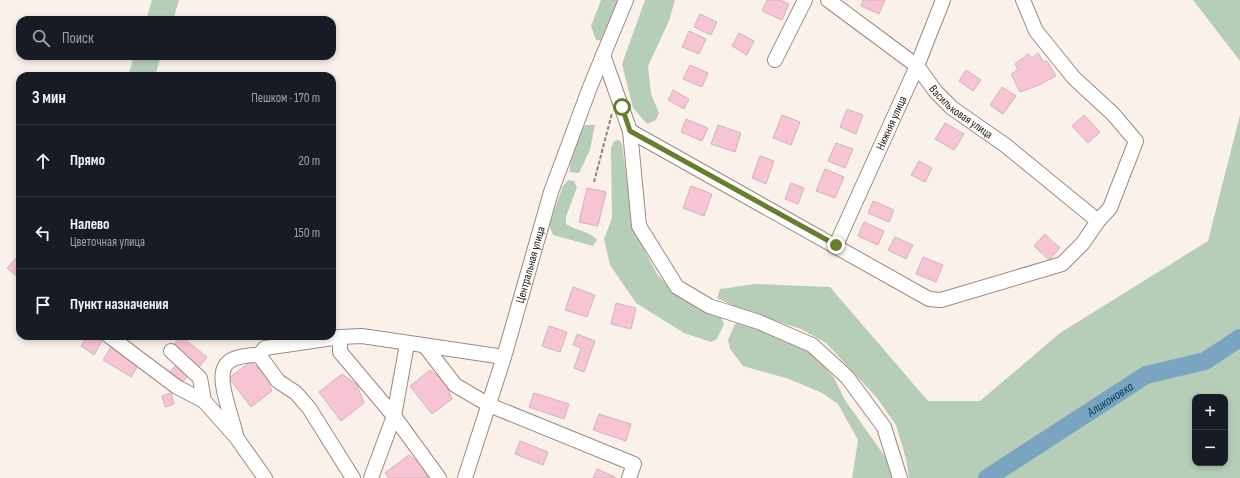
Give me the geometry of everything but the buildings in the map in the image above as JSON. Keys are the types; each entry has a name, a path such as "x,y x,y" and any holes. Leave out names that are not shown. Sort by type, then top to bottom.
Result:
{"street":[{"name":"Центральная улица","path":"465,478 504,357 551,192 603,55 626,0"},
{"path":"776,60 805,0"},
{"name":"Васильковая улица","path":"828,0 917,66 936,92 952,108 1005,145 1098,221"},
{"name":"Нижняя улица","path":"836,245 917,66 943,0"},
{"path":"630,131 836,245 929,299 941,300 1062,264 1083,243 1098,221 1110,208 1136,141 1113,114 1074,78 1036,31 1023,0"},
{"path":"603,55 630,131 640,226 677,287 709,306 759,322 812,345 847,377 884,427 900,478"},
{"path":"336,338 362,336 407,344 504,357"},
{"path":"340,337 340,352 394,416 439,478"},
{"path":"114,340 177,387 204,401 236,437 265,478"},
{"path":"236,437 222,382 222,370 230,361 243,356 259,355 265,348 320,340"},
{"path":"371,478 394,416 407,344"},
{"path":"425,346 455,385 489,405 634,464 629,478"},
{"path":"171,351 200,378 204,401"},
{"path":"259,355 278,381 296,393 309,408 354,478"}],"path":[{"path":"594,182 610,117 614,109 622,107"}],"green space":[{"path":"152,0 179,0 174,16 147,16"},
{"path":"601,0 622,0 606,41 596,40 591,26"},
{"path":"645,0 675,0 669,21 648,66 651,94 659,113 656,120 647,124 633,108 622,64"},
{"path":"1193,0 1240,0 1240,61"},
{"path":"133,60 160,60 156,72 129,72"},
{"path":"1240,115 1240,478 909,478 906,459 896,425 877,398 826,343 801,329 740,309 717,298 720,289 755,284 830,287 928,401 980,401 1060,333 1208,241"},
{"path":"585,125 595,125 590,150 579,173 570,172 574,147"},
{"path":"619,140 622,144 634,230 657,274 676,295 721,317 724,324 717,339 711,342 684,333 636,303 610,265 604,239 612,218 611,148 614,141"},
{"path":"568,180 574,181 577,187 566,217 566,224 594,237 597,240 593,246 553,235 549,225 563,186"},
{"path":"739,322 798,345 813,353 834,378 845,400 886,458 893,478 852,478 858,440 838,404 822,393 789,379 743,366 730,349 728,340 735,324"}],"waterway":[{"name":"Аликоновка","path":"987,478 1146,375 1205,361 1240,338"}],"route":[{"path":"622,107 630,131 836,245"}]}
